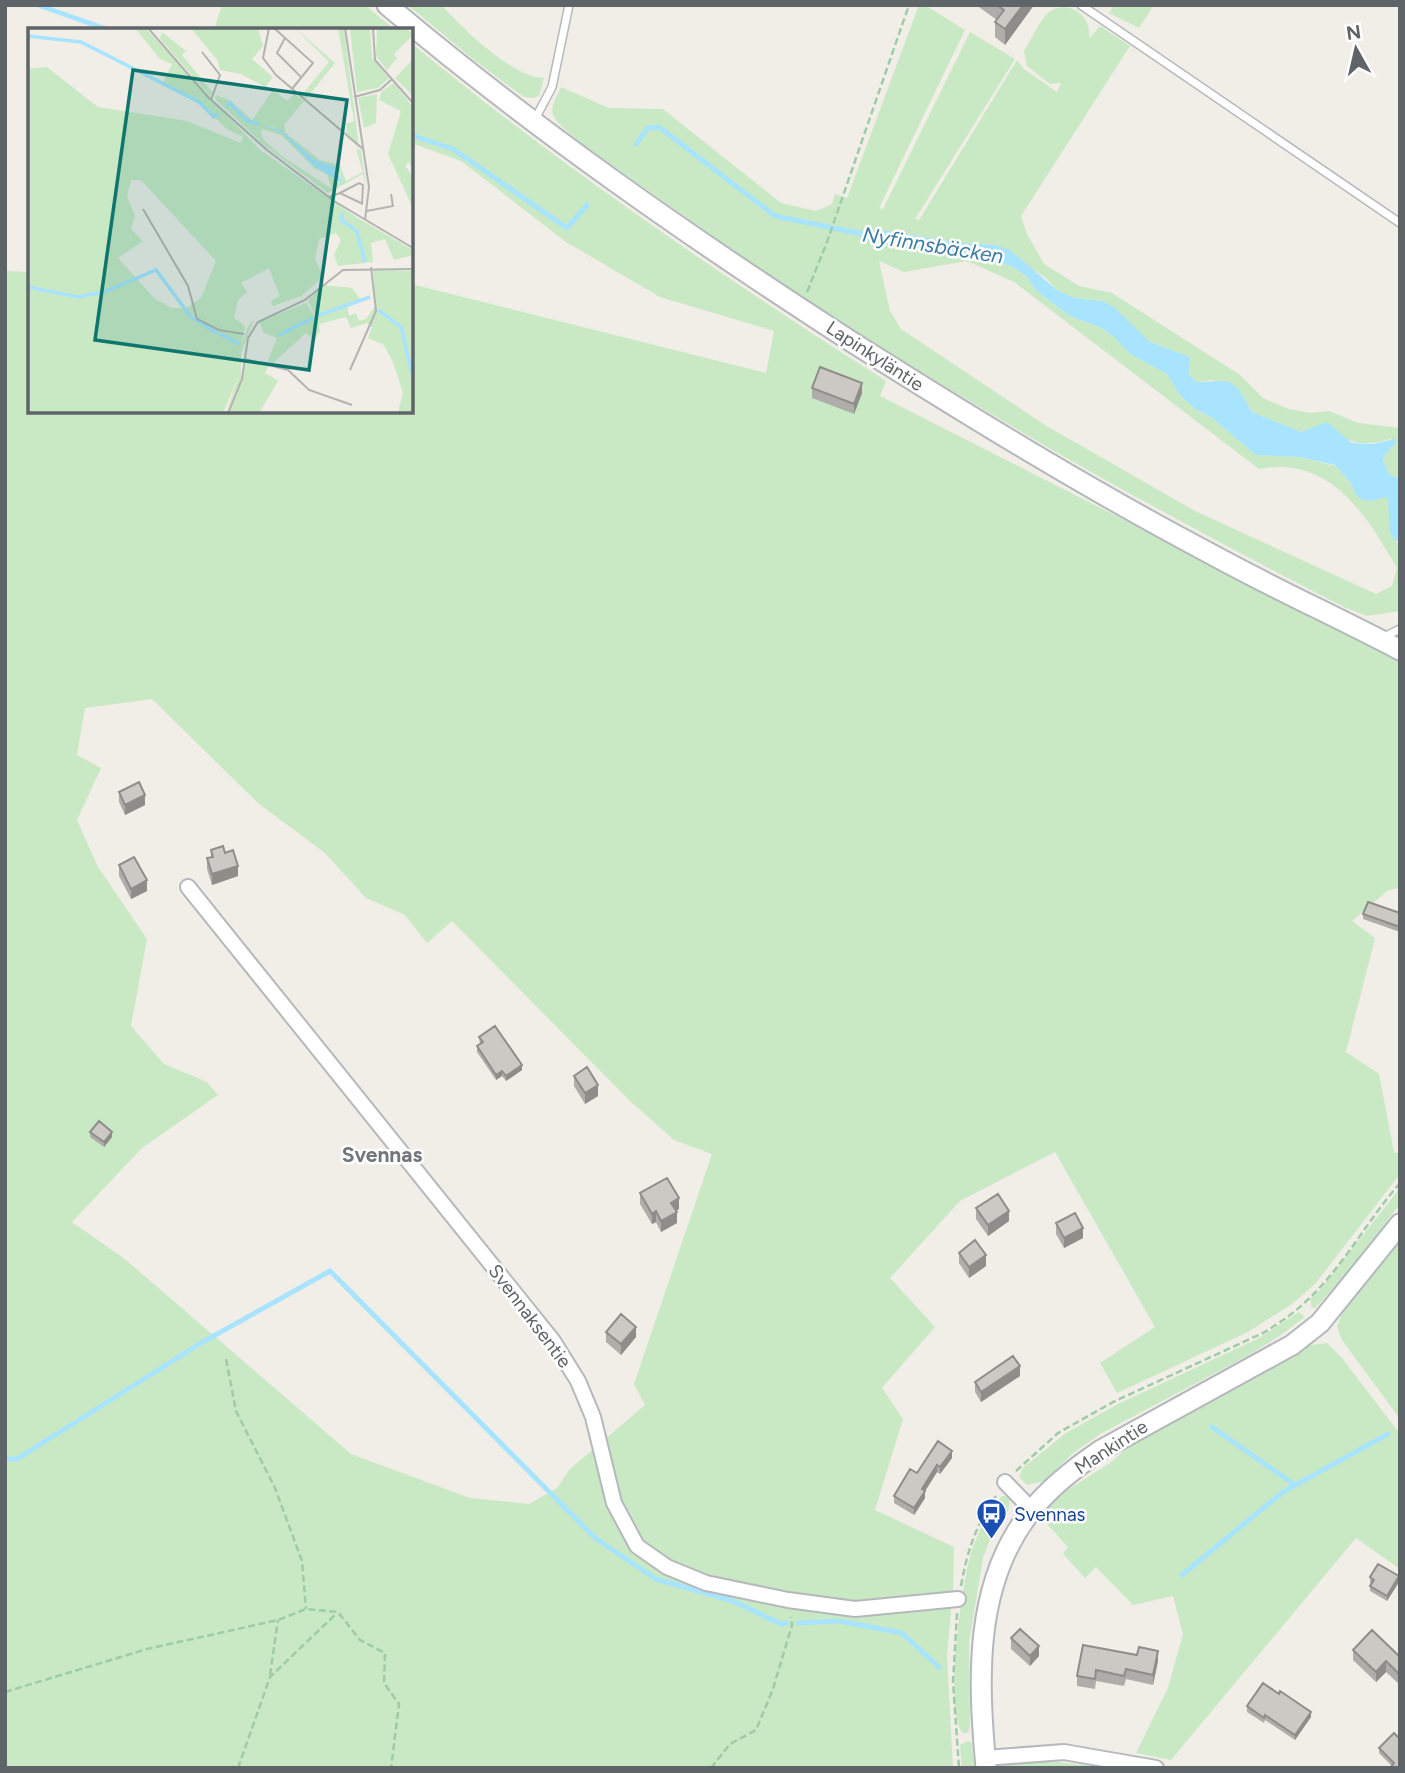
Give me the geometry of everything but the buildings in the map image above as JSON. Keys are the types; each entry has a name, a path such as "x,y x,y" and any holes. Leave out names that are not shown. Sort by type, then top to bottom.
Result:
{"main road":[{"name":"Lapinkyläntie","path":"387,5 454,61 634,197 798,307 948,402 1172,533 1290,596 1400,650"},
{"name":"Mankintie","path":"985,1763 980,1658 984,1626 1002,1560 1032,1510 1072,1470 1101,1450 1292,1345 1320,1324 1400,1224"}],"street":[{"name":"Svennaksentie","path":"188,887 552,1341 578,1381 588,1405 614,1503 637,1546 667,1567 706,1583 789,1600 855,1609 958,1599"},
{"path":"1005,1482 1032,1510"},
{"path":"985,1763 1064,1752 1156,1768"}],"lane":[{"path":"533,122 552,87 569,5"},
{"path":"1081,5 1400,223"},
{"path":"1379,639 1400,629"}],"path":[{"path":"798,307 808,290 827,242 909,5"},
{"path":"1113,1402 1263,1333 1284,1320 1329,1277 1400,1183"},
{"path":"226,1359 236,1412 275,1488 302,1562 306,1609"},
{"path":"958,1599 953,1682 959,1768"},
{"path":"711,1767 730,1744 755,1730 773,1689 792,1625 789,1600"},
{"path":"5,1692 147,1649 278,1620 306,1609 338,1612 360,1640 385,1653 384,1683 398,1704 391,1768"},
{"path":"270,1677 338,1612"},
{"path":"238,1768 270,1677 278,1620"}],"green space":[{"path":"222,5 365,5 393,28 215,28"},
{"path":"408,5 441,5 488,50 517,69 544,78 539,96 524,97"},
{"path":"919,5 925,5 965,30 879,208 883,209 970,32 1015,59 915,219 919,220 1017,60 1024,69 1057,92 1061,83 1050,84 1027,66 1024,51 1040,23 1052,10 1067,8 1080,13 1088,25 1089,39 1100,26 1130,46 1021,216 1027,234 1044,264 1079,286 1112,293 1240,375 1263,398 1288,409 1311,413 1329,411 1358,423 1400,428 1400,479 1389,474 1383,459 1396,444 1390,439 1371,443 1356,442 1342,436 1327,423 1301,432 1252,412 1238,389 1212,380 1196,382 1189,374 1190,357 1150,342 1104,301 1073,298 1057,290 1046,278 995,245 954,242 881,230 866,241 975,254 1013,267 1026,276 1037,291 1072,317 1102,328 1130,354 1167,374 1180,395 1195,409 1211,417 1256,455 1299,457 1336,466 1350,482 1356,495 1374,501 1385,496 1388,499 1396,542 1400,544 1400,611 1367,616 1346,608 1165,513 988,412 814,304 596,154 554,117 554,102 561,87 609,108 663,109 781,203 816,211 832,204 835,194 847,198","holes":["879,261 904,272 967,261 1014,282 1259,469 1286,467 1306,471 1324,479 1353,503 1377,534 1397,568 1392,586 1376,594 1195,511 1045,425 901,329 890,311"]},
{"path":"1114,5 1154,5 1139,28 1109,13"},
{"path":"413,45 525,133 643,219 886,381 880,396 1400,660 1400,887 1387,891 1352,921 1375,938 1346,1052 1379,1074 1394,1152 1400,1154 1400,1174 1315,1284 1292,1304 1248,1332 1117,1393 1100,1363 1155,1327 1055,1152 960,1201 890,1278 935,1327 882,1388 903,1419 875,1510 954,1547 947,1656 953,1768 5,1768 5,271 28,272 28,413 413,413 413,285 766,373 774,331 660,297 566,242 461,161 413,144","holes":["152,699 259,804 325,853 366,898 405,915 427,943 452,921 628,1099 674,1140 712,1154 634,1384 645,1405 570,1469 557,1488 529,1504 470,1498 351,1454 126,1260 72,1222 142,1148 218,1095 207,1082 164,1064 131,1026 147,939 98,867 77,820 101,768 77,755 85,708"]},
{"path":"1400,1188 1400,1204 1347,1274 1315,1308 1312,1307 1310,1299"},
{"path":"1400,1239 1400,1419 1342,1340 1337,1327 1343,1311"},
{"path":"1299,1312 1305,1317 1278,1337 1102,1433 1073,1453 1044,1481 1027,1485 1019,1477 1023,1468 1066,1433 1118,1404 1257,1339"},
{"path":"1327,1343 1342,1358 1400,1434 1400,1569 1356,1538 1171,1760 1136,1753 1168,1688 1183,1634 1173,1596 1133,1605 1096,1567 1085,1578 1063,1554 1068,1547 1047,1524 1045,1512 1055,1498 1110,1463 1149,1429 1291,1354 1311,1345"},
{"path":"1002,1496 1010,1499 1008,1511 989,1542 983,1558 969,1643 970,1725 968,1733 963,1733 957,1720 954,1673 964,1585 978,1534"},
{"path":"968,1741 972,1743 974,1768 962,1768 960,1745"},
{"path":"1030,1759 1112,1768 1001,1768 1012,1762"}],"water":[{"path":"865,229 995,245 1010,250 1057,290 1074,298 1103,301 1115,308 1150,342 1190,357 1189,374 1196,382 1227,381 1238,388 1252,412 1301,432 1327,422 1352,443 1372,444 1395,439 1396,444 1383,459 1389,474 1400,479 1400,544 1390,534 1388,499 1385,497 1374,501 1363,500 1356,495 1350,482 1335,465 1299,457 1256,455 1211,417 1195,409 1180,395 1167,374 1130,354 1102,328 1072,317 1037,291 1026,276 1013,267 975,254 866,241 855,233"}],"waterway":[{"name":"Nyfinnsbäcken","path":"38,5 103,28"},
{"name":"Nyfinnsbäcken","path":"636,144 648,128 659,127 775,216 862,234"},
{"name":"Nyfinnsbäcken","path":"413,136 453,149 567,228 587,205"},
{"path":"5,1459 17,1459 201,1343 330,1271 595,1538 656,1579 733,1601 781,1624 787,1623"},
{"path":"1212,1427 1295,1485"},
{"path":"1182,1575 1283,1492 1388,1434"},
{"path":"798,1623 839,1621 902,1633 939,1667"}],"place":[{"name":"Svennas","path":"991,1541"}],"district":[{"name":"Svennas","path":"382,1154"}]}
